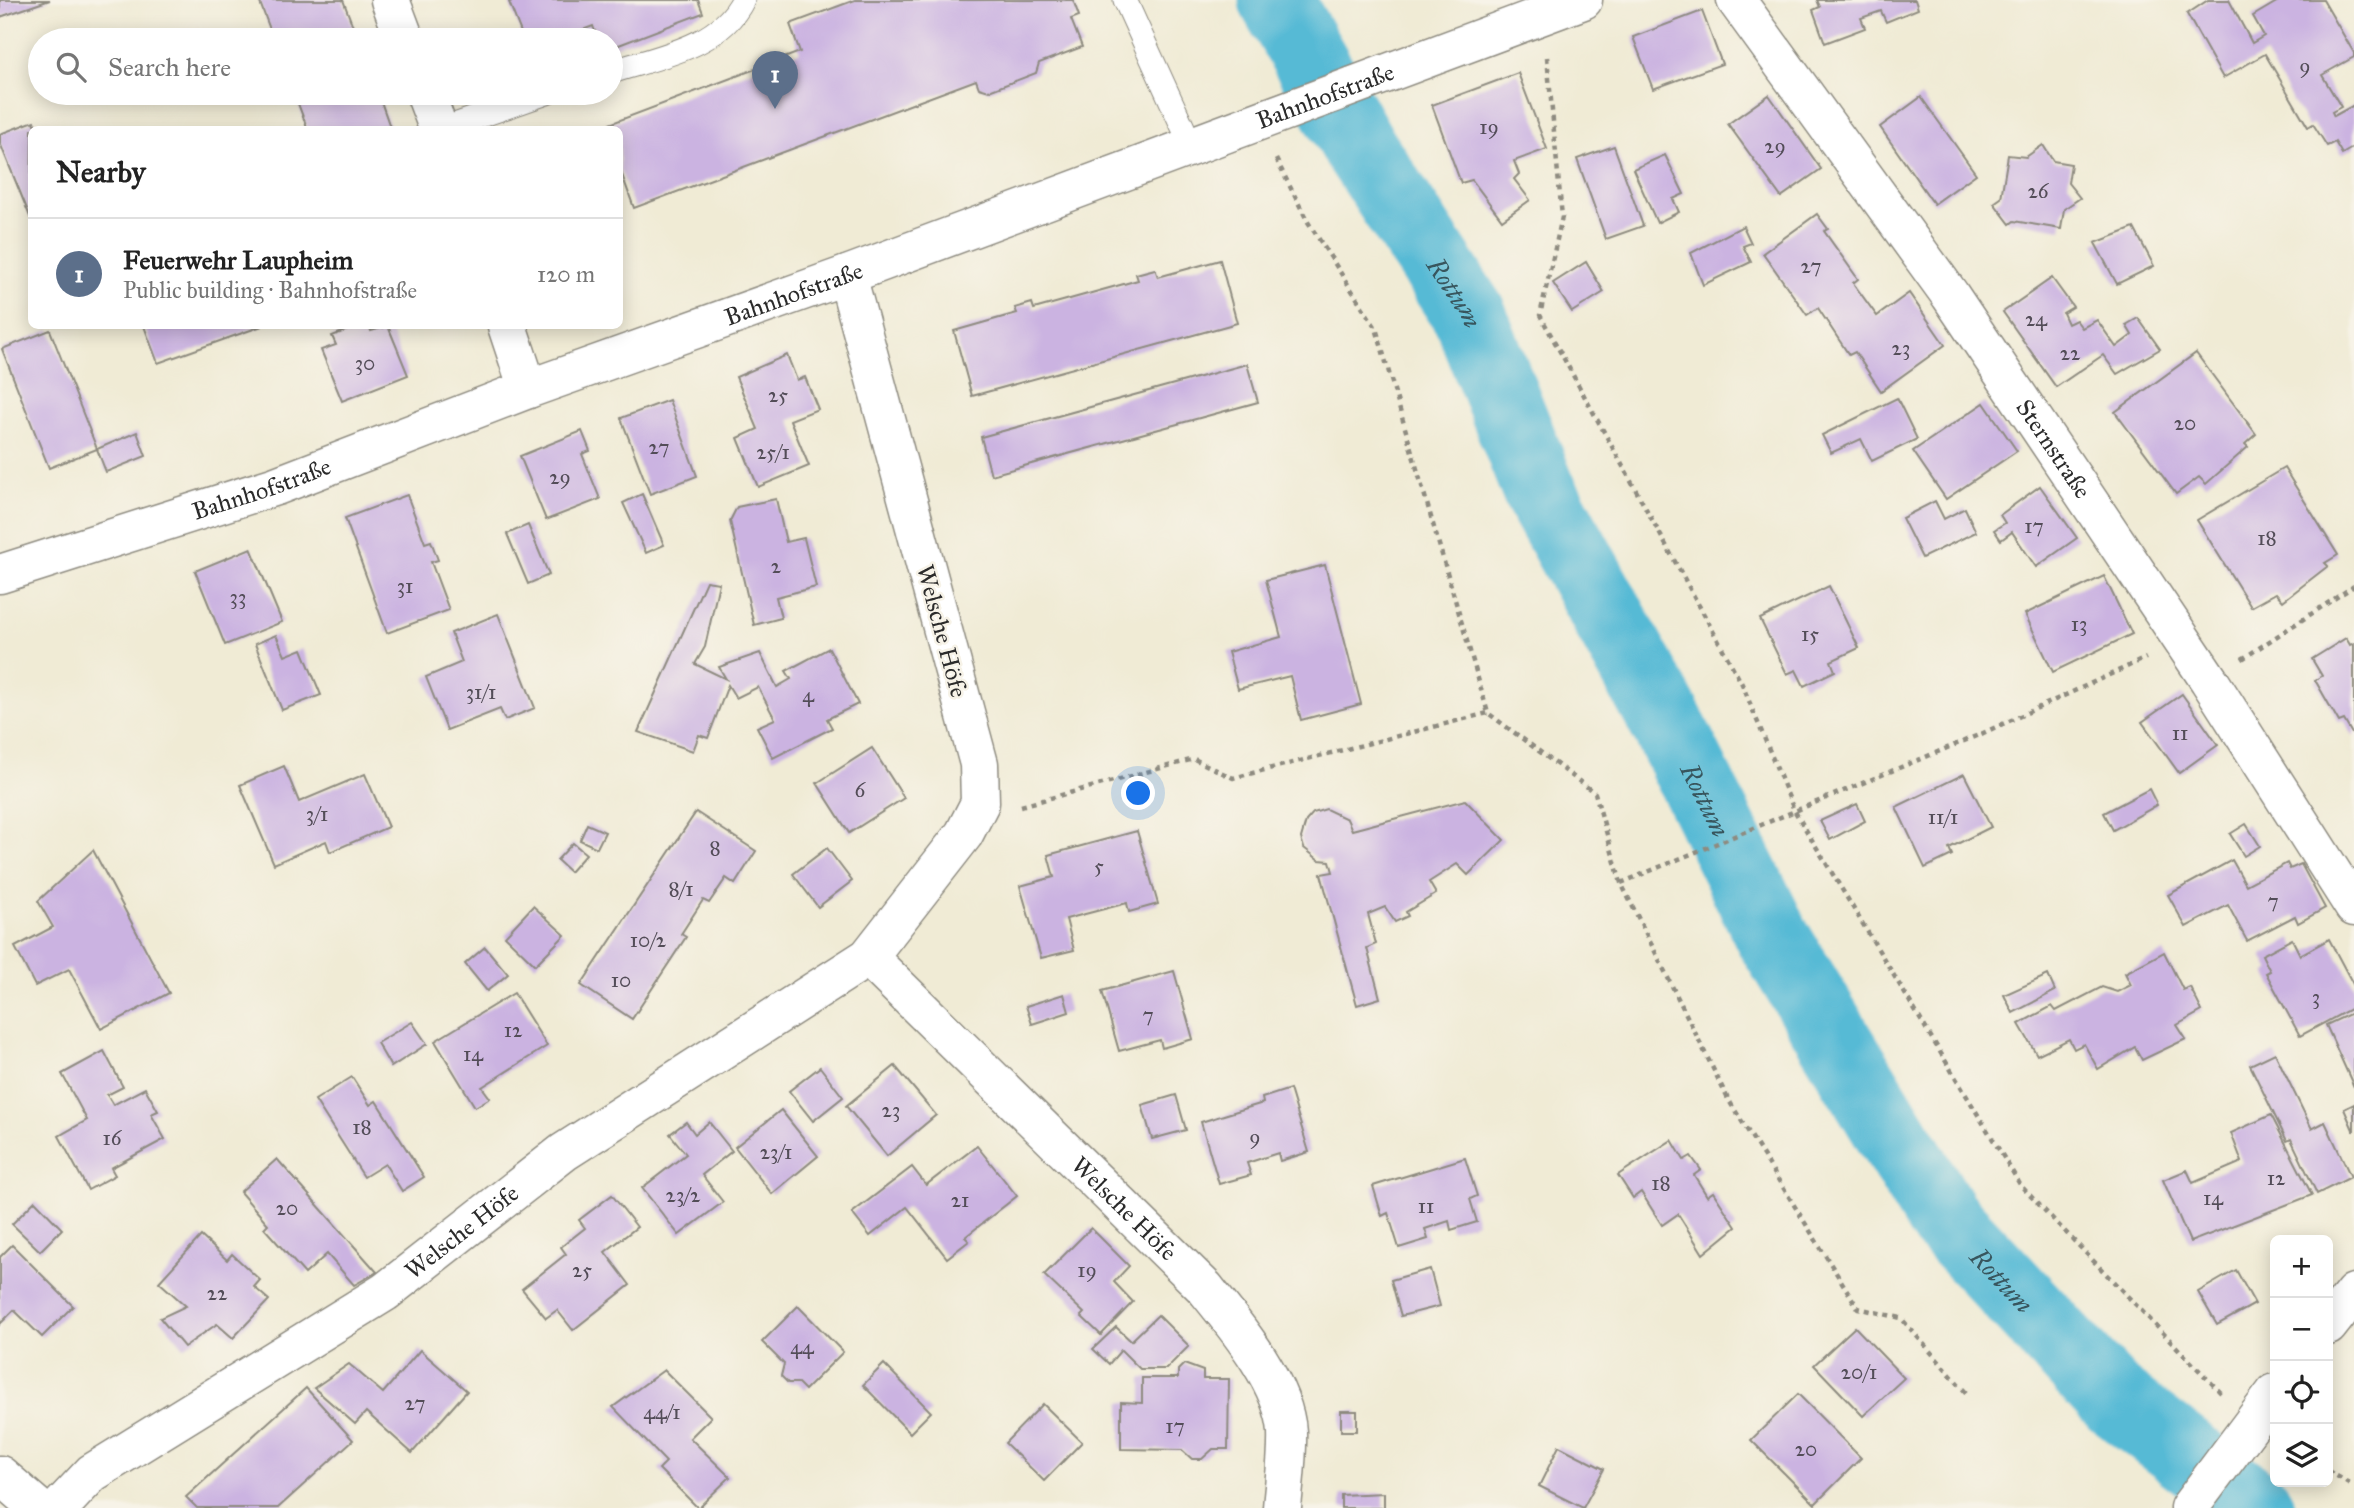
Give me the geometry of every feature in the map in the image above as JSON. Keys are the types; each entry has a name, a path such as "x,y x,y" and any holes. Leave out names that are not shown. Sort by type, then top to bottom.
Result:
{"street":[{"path":"390,0 400,28"},
{"name":"Bahnhofstraße","path":"0,574 276,486 528,389 847,275 1583,0"},
{"name":"Sternstraße","path":"1735,0 1950,295 2209,680 2354,907"},
{"path":"430,105 438,126"},
{"name":"Welsche Höfe","path":"59,1508 92,1473 385,1292 564,1152 689,1069 824,988 868,957 964,834 980,803 979,764 847,275"},
{"path":"508,329 528,389"},
{"name":"Welsche Höfe","path":"868,957 1205,1288 1251,1345 1273,1387 1287,1430 1282,1508"},
{"path":"2333,1320 2354,1293"},
{"path":"2192,1503 2270,1400"},
{"path":"0,1475 38,1508"}],"lane":[{"path":"623,68 700,43 738,9 743,0"},
{"path":"1125,0 1191,145"},
{"path":"452,126 512,105"}],"path":[{"path":"1543,14 1562,217 1540,315 1742,684 1794,810 2021,1186 2247,1430"},
{"path":"1266,119 1308,222 1376,328 1488,713 1595,793 1620,883 1728,1099 1858,1308 1901,1318 1969,1396"},
{"path":"2209,680 2354,586"},
{"path":"1620,883 1981,734 2182,641"},
{"path":"980,803 1026,807 1194,759 1233,778 1488,713"},
{"path":"2333,1474 2354,1486"}],"building":[{"path":"0,0 50,0 0,17"},
{"path":"259,0 343,0 354,28 270,28"},
{"path":"698,0 703,13 623,43 623,28 519,28 509,2"},
{"path":"855,0 1073,0 1079,16 1071,19 1082,47 1039,63 1036,73 989,91 979,88 976,80 634,208 623,177 623,126 604,126 800,52 790,24"},
{"path":"1817,0 1915,0 1918,9 1886,22 1881,11 1861,18 1865,28 1825,43 1813,10 1820,7"},
{"path":"2208,0 2229,0 2252,43 2264,36 2253,16 2280,0 2323,0 2354,53 2354,57 2322,75 2341,107 2332,112 2334,116 2354,105 2354,147 2342,154 2335,142 2327,146 2313,124 2308,127 2265,54 2223,78 2187,14"},
{"path":"1702,11 1722,64 1653,89 1633,37"},
{"path":"1518,73 1547,149 1514,161 1519,174 1514,179 1530,200 1502,220 1472,180 1461,183 1432,105"},
{"path":"1769,95 1821,169 1781,197 1728,124"},
{"path":"1921,97 1976,174 1934,204 1880,127"},
{"path":"299,105 382,105 390,126 306,126"},
{"path":"34,121 36,126 28,126 28,212 0,143 0,134"},
{"path":"2043,145 2053,161 2071,164 2068,183 2080,198 2064,209 2061,229 2014,221 2010,224 1994,203 2001,198 2008,155 2026,157"},
{"path":"1614,146 1643,226 1606,239 1577,159"},
{"path":"1665,155 1684,194 1673,199 1679,212 1657,223 1633,169"},
{"path":"1817,214 1828,229 1824,231 1858,279 1853,283 1877,316 1909,293 1945,345 1881,391 1855,352 1849,355 1818,308 1807,315 1763,253"},
{"path":"1743,226 1751,243 1743,246 1751,262 1703,285 1691,253"},
{"path":"2134,228 2154,266 2117,284 2095,243"},
{"path":"1220,260 1237,323 972,396 954,331 1017,313 1015,308 1032,303 1034,309 1138,280 1136,274 1155,269 1158,277"},
{"path":"1586,262 1604,292 1572,312 1553,283"},
{"path":"2052,278 2073,307 2063,313 2068,324 2076,320 2082,328 2097,320 2116,347 2132,335 2126,325 2138,318 2160,349 2117,374 2103,355 2056,387 2003,312"},
{"path":"145,329 254,329 158,363"},
{"path":"350,329 389,329 408,375 342,401 321,350 336,345 332,336"},
{"path":"50,330 97,449 49,468 2,349"},
{"path":"2196,353 2256,434 2245,444 2248,447 2206,484 2199,477 2176,494 2115,412"},
{"path":"787,355 797,380 805,377 818,409 790,420 809,466 758,487 738,438 758,429 736,377"},
{"path":"1247,364 1258,402 991,475 981,437"},
{"path":"1897,398 1917,439 1872,461 1861,439 1831,453 1822,435"},
{"path":"669,400 697,476 650,494 621,418"},
{"path":"1984,403 2017,451 1946,499 1913,451"},
{"path":"582,431 590,451 582,454 600,499 546,520 520,456"},
{"path":"137,432 146,456 106,472 97,449"},
{"path":"2284,468 2338,555 2325,563 2328,566 2283,601 2276,593 2251,607 2197,520"},
{"path":"2040,486 2077,538 2036,567 2012,532 2001,540 1994,530 2005,523 2000,515"},
{"path":"642,494 664,545 646,553 623,503"},
{"path":"407,495 425,543 431,541 438,560 431,562 449,610 387,633 345,518"},
{"path":"776,499 786,542 804,538 816,587 776,597 781,618 754,625 730,521 737,507"},
{"path":"1935,501 1944,519 1965,508 1976,532 1922,558 1902,518"},
{"path":"528,525 549,575 528,584 507,534"},
{"path":"251,548 282,622 225,645 195,571"},
{"path":"1325,565 1361,704 1301,720 1290,676 1238,689 1228,652 1281,637 1266,580"},
{"path":"2104,576 2132,634 2053,672 2025,614"},
{"path":"706,581 719,583 705,647 695,664 726,679 719,667 760,653 777,687 791,679 786,671 829,648 858,704 827,719 832,728 773,758 757,727 775,719 758,687 736,698 728,685 708,738 699,735 693,751 638,732"},
{"path":"1829,586 1859,648 1831,661 1835,671 1804,686 1796,670 1787,674 1760,619"},
{"path":"498,614 535,708 505,720 500,709 447,730 426,677 462,662 451,633"},
{"path":"276,635 285,656 302,649 321,695 282,710 255,644"},
{"path":"2346,638 2350,645 2354,643 2354,737 2344,720 2339,722 2315,680 2322,676 2312,659"},
{"path":"2182,694 2218,745 2179,773 2142,722"},
{"path":"872,748 904,798 849,833 817,783"},
{"path":"284,766 299,802 365,774 388,827 330,852 326,841 274,864 240,785"},
{"path":"1964,774 1991,827 1949,848 1952,855 1925,868 1896,807"},
{"path":"2149,789 2157,805 2113,830 2104,813"},
{"path":"1465,800 1504,840 1468,875 1457,864 1429,882 1436,894 1406,912 1408,916 1395,922 1385,907 1368,914 1376,944 1367,948 1380,998 1357,1005 1321,874 1333,872 1330,861 1319,860 1304,848 1301,838 1306,821 1313,813 1326,809 1347,819 1352,830"},
{"path":"1857,804 1865,821 1830,840 1820,821"},
{"path":"696,812 756,851 735,884 726,878 709,903 703,900 681,934 686,937 632,1019 581,985"},
{"path":"587,824 605,832 597,848 580,840"},
{"path":"2246,824 2260,846 2244,856 2230,834"},
{"path":"1137,831 1158,904 1129,912 1127,903 1066,919 1074,950 1041,958 1020,886 1054,877 1048,855"},
{"path":"573,843 586,854 570,872 557,860"},
{"path":"827,848 852,881 818,907 793,874"},
{"path":"93,850 169,993 101,1029 69,969 35,986 15,947 53,927 38,901"},
{"path":"2232,860 2246,885 2287,863 2290,869 2301,864 2325,908 2298,923 2295,916 2247,941 2228,905 2186,927 2168,895"},
{"path":"533,906 565,935 535,965 505,936"},
{"path":"2292,939 2300,955 2329,939 2354,986 2354,1007 2300,1036 2266,973 2270,971 2262,955"},
{"path":"485,947 508,974 487,991 465,964"},
{"path":"2164,952 2183,990 2190,987 2202,1011 2177,1025 2186,1039 2142,1060 2135,1047 2098,1069 2084,1044 2074,1049 2069,1039 2037,1055 2019,1024 2052,1006 2056,1011 2102,987 2117,992 2131,985 2125,973"},
{"path":"1174,971 1193,1039 1162,1048 1160,1040 1119,1051 1102,991"},
{"path":"2048,975 2055,991 2013,1013 2004,995"},
{"path":"514,993 547,1046 482,1087 490,1098 475,1107 435,1041"},
{"path":"1064,994 1069,1012 1032,1024 1026,1006"},
{"path":"2354,1012 2354,1087 2326,1025"},
{"path":"412,1022 427,1044 391,1067 377,1043"},
{"path":"104,1051 123,1087 107,1095 113,1105 145,1088 158,1111 151,1114 165,1139 111,1168 115,1175 88,1190 59,1136 87,1120 62,1074"},
{"path":"2275,1053 2312,1129 2325,1122 2351,1177 2317,1194 2291,1139 2287,1141 2250,1065"},
{"path":"895,1066 936,1115 887,1156 846,1106"},
{"path":"820,1067 843,1097 813,1121 789,1091"},
{"path":"352,1077 370,1105 376,1101 424,1177 402,1191 385,1164 364,1177 315,1100"},
{"path":"1290,1089 1309,1152 1280,1161 1278,1153 1247,1163 1251,1175 1219,1184 1201,1122 1263,1103 1262,1098"},
{"path":"1176,1095 1186,1130 1152,1139 1142,1105"},
{"path":"2354,1104 2354,1132 2344,1109"},
{"path":"781,1110 818,1156 772,1194 735,1147"},
{"path":"2271,1115 2312,1195 2190,1242 2163,1180 2187,1170 2193,1183 2242,1162 2231,1133"},
{"path":"686,1122 695,1134 709,1122 732,1151 702,1175 723,1202 679,1235 642,1188 686,1154 670,1134"},
{"path":"1672,1140 1684,1160 1691,1156 1701,1170 1694,1175 1707,1196 1713,1192 1736,1227 1703,1254 1678,1214 1662,1225 1641,1192 1633,1198 1618,1175"},
{"path":"977,1146 1017,1196 965,1237 969,1241 947,1258 907,1207 870,1236 852,1213 912,1167 926,1185"},
{"path":"1465,1158 1477,1196 1470,1199 1477,1222 1451,1230 1449,1221 1425,1229 1428,1239 1399,1248 1388,1213 1382,1216 1373,1186"},
{"path":"277,1159 377,1272 354,1285 327,1254 305,1274 264,1228 268,1224 240,1192"},
{"path":"612,1195 637,1227 605,1252 630,1285 573,1330 557,1310 546,1318 522,1289 566,1254 561,1247 585,1228 579,1220"},
{"path":"35,1201 62,1229 40,1251 12,1224"},
{"path":"1091,1228 1129,1266 1114,1282 1133,1302 1101,1335 1081,1316 1084,1313 1044,1275"},
{"path":"201,1236 227,1260 232,1254 260,1280 254,1287 269,1300 233,1338 217,1324 184,1347 160,1318 186,1306 159,1282"},
{"path":"12,1245 73,1306 42,1337 14,1310 0,1324 0,1257"},
{"path":"1430,1269 1440,1306 1401,1316 1391,1280"},
{"path":"2236,1270 2255,1304 2217,1325 2198,1292"},
{"path":"798,1306 843,1352 805,1390 798,1383 788,1383 781,1376 784,1364 762,1342"},
{"path":"1158,1315 1189,1346 1166,1369 1140,1369 1121,1350 1109,1364 1093,1349 1116,1327 1131,1341"},
{"path":"1855,1327 1904,1378 1863,1416 1814,1365"},
{"path":"420,1350 467,1391 412,1453 366,1412 355,1424 314,1388 349,1364 383,1393"},
{"path":"884,1364 931,1412 910,1433 863,1385"},
{"path":"1184,1364 1203,1371 1203,1379 1229,1379 1228,1449 1213,1449 1202,1459 1192,1459 1182,1450 1121,1449 1121,1402 1142,1403 1142,1378 1178,1378 1178,1370"},
{"path":"664,1370 711,1417 690,1438 730,1477 698,1508 659,1469 666,1462 613,1407"},
{"path":"306,1388 353,1440 278,1508 197,1508 186,1497"},
{"path":"1798,1394 1861,1458 1815,1504 1751,1440"},
{"path":"1043,1404 1082,1442 1044,1481 1005,1443"},
{"path":"1341,1411 1357,1411 1357,1431 1341,1431"},
{"path":"1559,1446 1604,1469 1583,1508 1539,1486"},
{"path":"1384,1493 1384,1508 1341,1508 1341,1495"}],"waterway":[{"name":"Rottum","path":"1276,0 1361,150 1470,316 1538,488 1668,725 1772,936 1943,1218 2112,1398 2257,1508"}],"place":[{"name":"Feuerwehr Laupheim","path":"775,109"}]}
